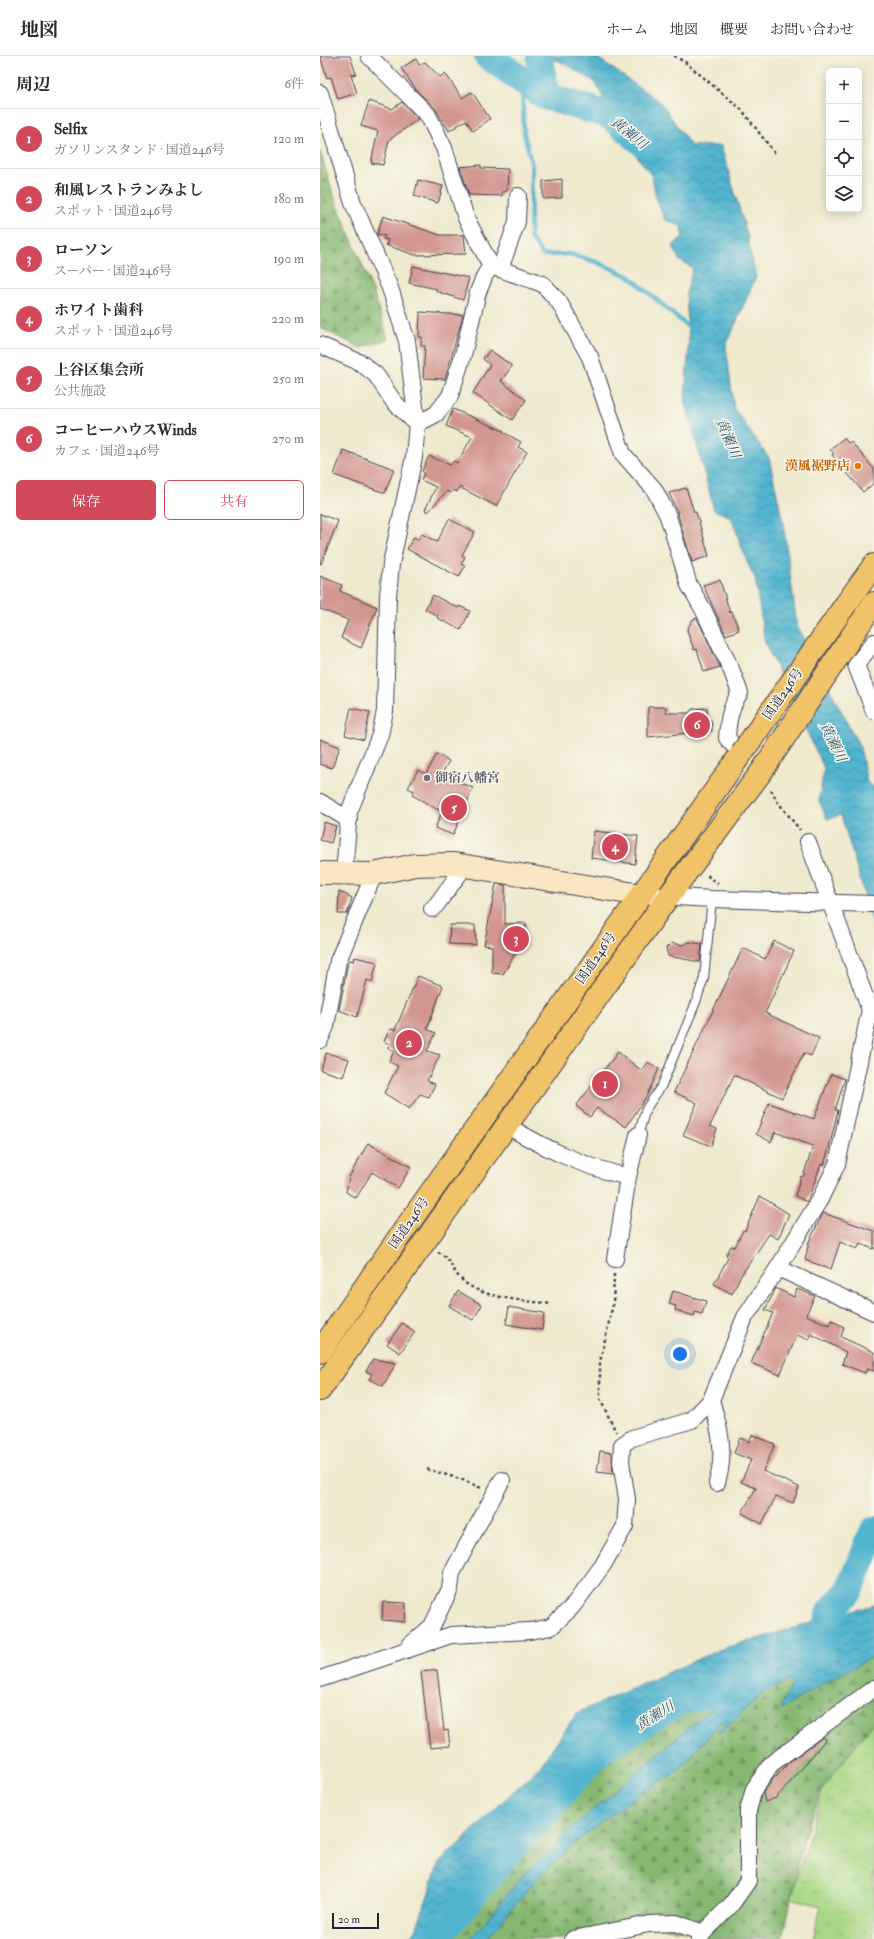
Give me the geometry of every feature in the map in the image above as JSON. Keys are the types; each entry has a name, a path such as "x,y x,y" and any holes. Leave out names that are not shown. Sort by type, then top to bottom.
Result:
{"highway":[{"name":"国道246号","path":"320,1352 874,565"},
{"name":"国道246号","path":"320,1390 422,1243 668,897 766,780 859,625 874,603"}],"street":[{"path":"369,56 428,115 444,148 466,218 495,268 543,284 559,302 590,357 623,454 654,489 668,516 689,585 703,609 731,669 740,693 732,703 727,738 741,754"},
{"path":"320,92 353,203 390,288 407,342 417,424 414,457 391,564 388,596 385,711 380,735 349,812 344,874"},
{"path":"417,424 436,414 450,396 463,355 474,303 485,275 495,268 517,222 518,196"},
{"path":"320,345 361,363 376,375 394,402 417,424"},
{"path":"874,642 856,665 874,711"},
{"path":"320,802 349,820"},
{"path":"320,1679 451,1635 530,1631 551,1627 572,1607 603,1565 625,1526 627,1499 621,1462 622,1445 632,1438 692,1420 712,1400 745,1317 778,1268 820,1199 837,1164 870,1010 808,842"},
{"path":"320,873 374,874 415,865 454,864 641,895 712,900 874,904"},
{"path":"432,909 465,866"},
{"path":"320,1040 326,1026 338,961 374,874"},
{"path":"506,1125 561,1156 601,1170 628,1177"},
{"path":"615,1259 628,1177 638,1135"},
{"path":"778,1268 874,1312"},
{"path":"712,1400 721,1432 722,1449 717,1483"},
{"path":"405,1650 432,1626 450,1589 452,1573 502,1480"},
{"path":"573,1939 648,1924 676,1923 701,1936 731,1905 748,1881 748,1811 754,1789 771,1764 874,1688"}],"lane":[{"path":"638,1135 646,1109 662,1085 696,1002 704,978 712,900"}],"path":[{"path":"674,56 685,62 742,110 776,155"},
{"path":"766,780 777,801 792,818 808,842"},
{"path":"422,1243 449,1259 460,1278 474,1288 493,1296 551,1304"},
{"path":"615,1259 613,1304 600,1362 600,1399 622,1445"},
{"path":"427,1469 463,1480 494,1494"}],"green space":[{"path":"320,151 334,196 373,291 388,339 361,348 320,328"},
{"path":"874,1658 874,1721 822,1789 802,1844 783,1939 705,1939 703,1932 640,1925 574,1939 427,1939 428,1935 494,1869 558,1789 643,1723 698,1696 729,1693"},
{"path":"874,1721 874,1939 813,1939 821,1906 791,1898 824,1786"}],"water":[{"path":"549,56 595,56 661,103 691,146 721,146 746,231 756,277 726,346 734,409 769,458 783,522 797,626 860,747 867,783 874,787 874,927 841,815 827,819 819,801 824,768 765,643 755,578 747,562 731,517 714,510 685,399 689,343 686,294 693,268 679,260 673,246 683,236 681,226 665,220 656,197 652,176 626,142 595,82"},
{"path":"874,1530 874,1554 857,1572"},
{"path":"874,1605 874,1656 827,1681 783,1708 780,1707 792,1685 788,1680 781,1685 769,1688 720,1733 718,1731 726,1723 722,1721 679,1770 635,1797 577,1841 532,1884 487,1939 471,1939 523,1875 556,1848 559,1839 737,1686 688,1694 544,1799 428,1935 427,1939 408,1939 416,1930 439,1863 539,1767 577,1713 721,1649"}],"building":[{"path":"320,56 350,56 356,74 351,75 357,93 338,99 331,77 327,78"},
{"path":"416,59 419,65 425,62 440,77 445,73 462,98 472,92 490,119 473,131 466,120 449,131 435,108 417,91 401,68"},
{"path":"369,101 392,109 402,102 418,119 389,140 383,165 371,163 378,131 361,126"},
{"path":"481,165 481,168 508,169 507,191 502,192 502,196 469,195 460,167"},
{"path":"562,179 562,198 543,199 543,181"},
{"path":"418,180 443,186 438,203 414,196"},
{"path":"383,216 440,235 464,235 466,254 415,255 386,245 388,240 383,239 385,236 377,234"},
{"path":"413,266 469,278 463,300 436,291 437,289 409,283"},
{"path":"420,312 463,315 445,379 423,378 425,346 421,346 422,337 419,337"},
{"path":"490,350 512,366 501,381 526,400 512,420 473,393 490,365 483,359"},
{"path":"453,409 504,431 503,432 521,442 518,447 527,452 496,506 459,487 457,492 453,490 451,493 447,491 428,512 425,510 436,487 421,480 424,473 422,471 429,456 450,465 454,461 457,463 472,437 446,426"},
{"path":"844,438 848,443 851,442 874,469 874,483 863,492 832,455 834,454 830,449"},
{"path":"343,450 394,469 385,493 334,475"},
{"path":"686,488 694,512 696,512 709,556 692,562 677,511 669,493"},
{"path":"320,514 338,521 321,564 320,564"},
{"path":"449,519 475,532 462,555 465,557 461,564 465,566 459,577 407,549 414,537 418,540 422,534 437,542"},
{"path":"320,576 342,585 340,591 377,607 361,648 341,638 348,620 320,609"},
{"path":"720,580 730,613 732,612 739,630 726,635 703,585"},
{"path":"433,595 458,608 459,606 470,611 461,630 437,618 438,616 425,609"},
{"path":"697,618 720,667 704,672 697,649 694,650 687,630 692,620"},
{"path":"648,707 666,707 666,713 689,713 692,709 707,708 708,720 711,720 712,731 648,737"},
{"path":"351,708 370,712 364,740 345,735"},
{"path":"320,739 340,747 332,768 320,764"},
{"path":"437,754 449,761 441,775 473,788 453,835 435,828 442,812 412,795 414,791 408,788 418,770 426,774"},
{"path":"324,822 336,826 331,843 320,840"},
{"path":"594,831 638,836 635,864 591,858"},
{"path":"496,884 505,885 505,924 526,923 525,937 503,974 492,973 492,946 484,945"},
{"path":"339,891 352,898 347,914 338,914"},
{"path":"450,925 475,925 476,945 449,944"},
{"path":"774,941 794,951 765,1013 819,1038 811,1056 804,1053 782,1098 734,1075 710,1126 717,1129 711,1146 683,1135 697,1103 674,1092 743,948 765,959"},
{"path":"689,942 702,944 700,962 668,956 666,948 671,943 683,945"},
{"path":"355,957 377,962 372,982 367,980 357,1017 339,1010 348,962 349,960 354,961"},
{"path":"418,976 443,986 427,1029 436,1033 427,1051 440,1055 427,1081 435,1084 429,1097 420,1094 409,1109 384,1093 398,1066 389,1062 394,1051 388,1048 389,1044 384,1041 390,1029 395,1030"},
{"path":"618,1052 642,1071 648,1062 659,1069 646,1097 626,1127 597,1108 590,1117 576,1106"},
{"path":"326,1053 349,1059 343,1077 321,1070"},
{"path":"831,1074 845,1079 835,1110 838,1110 824,1165 821,1164 807,1202 795,1196 813,1146 775,1132 771,1142 756,1134 769,1103 814,1119"},
{"path":"368,1143 411,1167 398,1188 372,1172 356,1198 346,1192 349,1177"},
{"path":"760,1196 789,1214 778,1239 769,1234 740,1277 732,1294 714,1284 728,1258 726,1256 731,1246 735,1247 743,1230 745,1231"},
{"path":"823,1213 874,1231 874,1249 860,1244 857,1249 840,1242 831,1269 805,1260 809,1242"},
{"path":"776,1288 794,1297 797,1289 815,1296 806,1315 829,1325 831,1320 844,1327 841,1337 874,1352 874,1371 867,1369 865,1373 842,1364 846,1352 811,1334 809,1340 797,1335 780,1375 751,1363 773,1313 765,1310"},
{"path":"458,1291 482,1305 473,1320 449,1306"},
{"path":"673,1291 706,1301 702,1314 695,1312 694,1316 675,1310 676,1306 669,1304"},
{"path":"509,1307 544,1313 542,1330 506,1324"},
{"path":"402,1323 415,1332 400,1353 387,1344"},
{"path":"373,1359 396,1363 383,1386 369,1379 372,1374 366,1371"},
{"path":"752,1435 775,1444 763,1471 799,1487 793,1503 776,1496 762,1524 742,1513 756,1488 741,1482 751,1460 734,1453 740,1438 749,1442"},
{"path":"600,1451 612,1453 613,1474 597,1472"},
{"path":"383,1602 406,1603 405,1622 382,1620"},
{"path":"437,1670 444,1731 448,1730 450,1746 430,1748 421,1672"},
{"path":"823,1737 826,1739 794,1778 776,1798 765,1802 763,1793 775,1776 776,1777 789,1762"}],"waterway":[{"name":"黄瀬川","path":"488,56 545,96 609,115 644,144"},
{"name":"黄瀬川","path":"540,56 545,96"},
{"path":"522,79 524,133 532,166 530,237 543,255 569,254 597,262 630,277 692,330"},
{"name":"黄瀬川","path":"815,1654 820,1647 830,1612 850,1590 874,1530"},
{"name":"黄瀬川","path":"436,1939 522,1836 602,1749 678,1702 762,1678"}],"place":[{"name":"漢風裾野店","path":"858,466"},
{"name":"コーヒーハウスWinds","path":"697,725"},
{"name":"御宿八幡宮","path":"427,778"},
{"name":"上谷区集会所","path":"454,808"},
{"name":"ホワイト歯科","path":"615,847"},
{"name":"ローソン","path":"516,939"},
{"name":"和風レストランみよし","path":"409,1043"},
{"name":"Selfix","path":"605,1084"}]}
